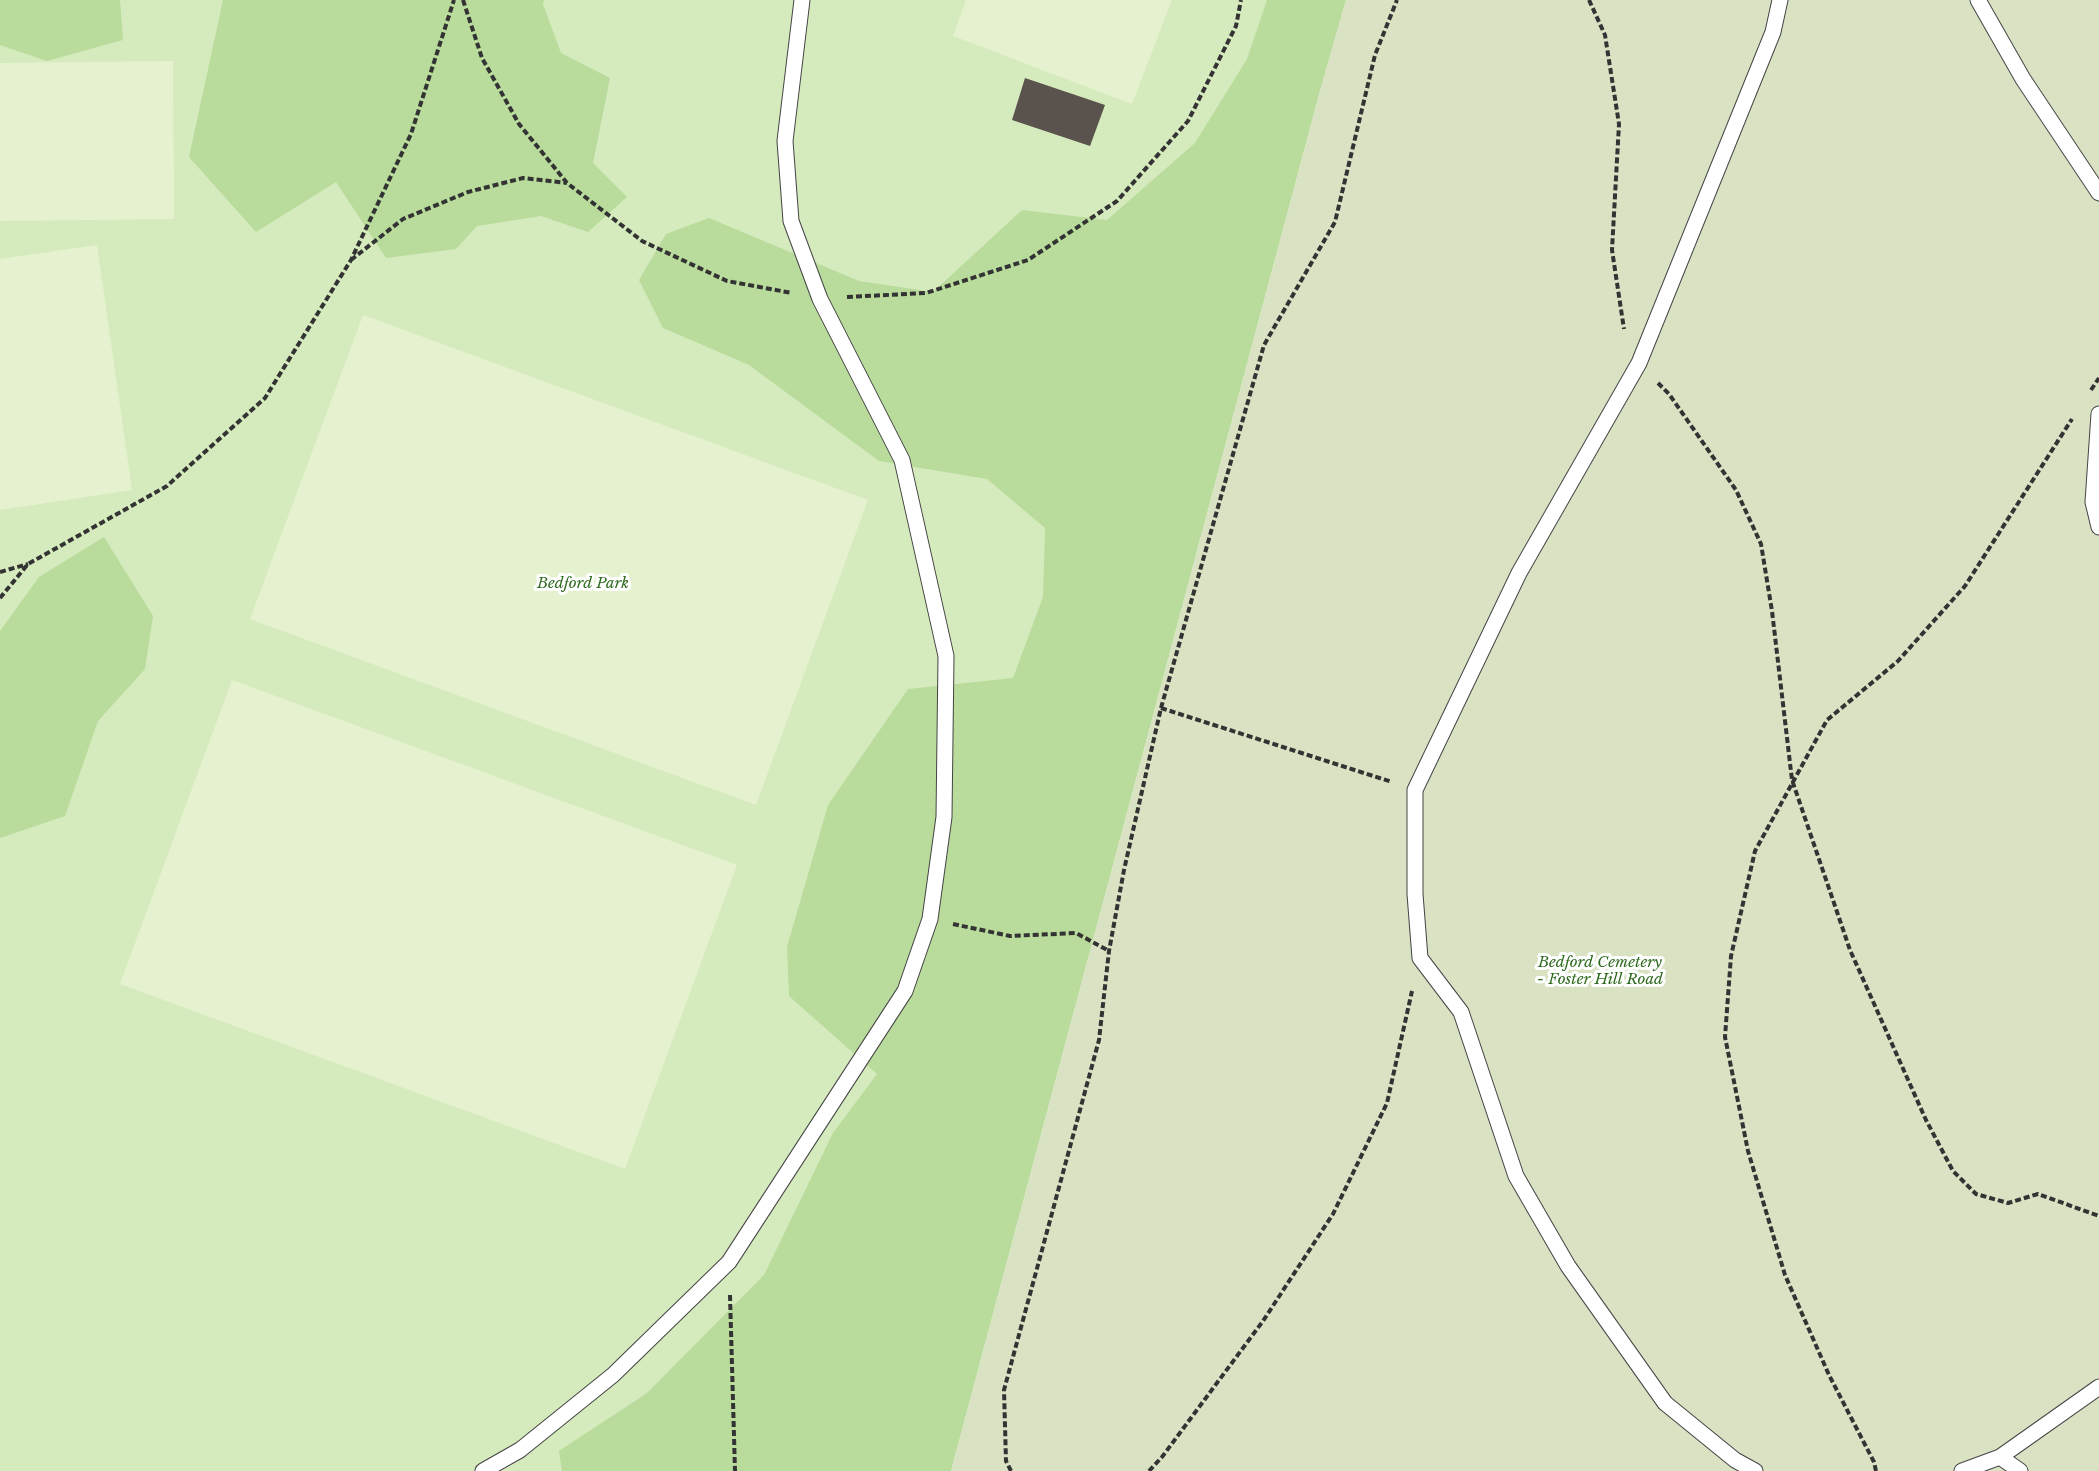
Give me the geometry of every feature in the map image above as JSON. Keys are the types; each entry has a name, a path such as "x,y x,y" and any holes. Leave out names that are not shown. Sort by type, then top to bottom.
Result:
{"lane":[{"path":"483,1471 520,1450 613,1375 729,1262 905,991 930,919 944,817 946,656 902,460 820,299 791,221 785,141 802,0"},
{"path":"1755,1471 1735,1460 1665,1403 1568,1266 1516,1176 1461,1012 1420,958 1415,894 1415,790 1519,573 1639,363 1773,32 1780,0"},
{"path":"1978,0 2023,79 2099,193"},
{"path":"2099,414 2093,502 2099,527"},
{"path":"1962,1471 2000,1457 2099,1387"},
{"path":"2000,1457 2020,1471"}],"path":[{"path":"0,572 28,564 167,486 265,398 351,260 411,134 454,0"},
{"path":"463,0 482,58 519,124 567,183 642,241 727,281 820,299 926,293 1017,264 1028,260 1117,201 1188,121 1236,26 1241,0"},
{"path":"1011,1471 1006,1461 1004,1390 1099,1040 1109,951 1124,870 1161,708 1264,345 1335,222 1375,55 1397,0"},
{"path":"1589,0 1605,35 1618,124 1612,250 1624,328 1639,363 1669,394 1736,490 1761,544 1772,611 1792,780 1850,950 1926,1120 1953,1171 1976,1194 2008,1203 2038,1194 2099,1216"},
{"path":"351,260 403,219 468,192 523,178 567,183"},
{"path":"2086,397 2099,378"},
{"path":"1876,1471 1874,1462 1829,1375 1785,1275 1748,1151 1725,1037 1731,956 1755,851 1827,720 1898,660 1965,586 2074,416"},
{"path":"0,598 28,564"},
{"path":"1161,708 1415,790"},
{"path":"930,919 1010,936 1076,933 1109,951"},
{"path":"1149,1471 1162,1457 1263,1321 1334,1214 1387,1103 1420,958"},
{"path":"729,1262 735,1471"}],"green space":[{"name":"Bedford Park","path":"0,0 1346,0 951,1471 0,1471"},
{"path":"0,0 120,0 123,40 47,61 0,45"},
{"path":"223,0 544,0 543,4 561,53 610,78 593,163 627,197 588,232 541,216 477,226 456,249 386,258 336,182 256,232 189,157"},
{"path":"966,0 1172,0 1132,104 953,36"},
{"path":"1267,0 1346,0 951,1471 562,1471 559,1451 647,1393 764,1275 833,1133 877,1074 789,996 787,947 828,805 908,689 1013,678 1043,597 1045,528 987,479 879,461 749,365 663,328 639,280 666,234 709,218 859,281 933,292 1022,210 1107,220 1195,143 1247,59"},
{"name":"Bedford Cemetery - Foster Hill Road","path":"1346,0 2099,0 2099,1471 951,1471"},
{"path":"173,61 174,219 0,221 0,63"},
{"path":"97,245 132,490 0,510 0,259"},
{"path":"363,315 868,500 756,805 250,619"},
{"path":"104,537 153,616 145,669 98,721 65,816 0,838 0,631 39,577"},
{"path":"232,680 737,865 625,1169 120,984"}],"building":[{"path":"1025,78 1105,105 1090,146 1012,120"}]}
